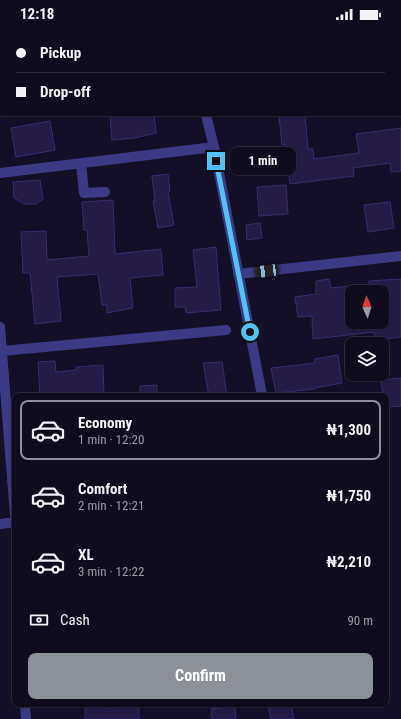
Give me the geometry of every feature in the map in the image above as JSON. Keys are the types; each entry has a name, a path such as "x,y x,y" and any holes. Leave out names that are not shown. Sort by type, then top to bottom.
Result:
{"street":[{"path":"206,116 214,147 262,393"},
{"path":"0,172 214,147"},
{"path":"81,163 84,193 105,192"},
{"path":"238,274 401,256"},
{"path":"0,327 12,477"},
{"path":"2,351 226,330"},
{"path":"0,524 12,522"},
{"path":"25,707 26,719"}],"building":[{"path":"110,116 154,116 156,133 135,138 112,140"},
{"path":"279,116 305,116 308,149 313,149 314,159 359,153 356,134 401,128 401,171 391,172 390,163 353,168 354,176 290,184 285,144 282,145"},
{"path":"50,121 55,150 16,157 11,128"},
{"path":"168,174 170,191 168,192 174,225 158,228 153,201 155,201 152,176"},
{"path":"40,180 43,199 36,204 24,204 14,198 13,182"},
{"path":"286,185 288,214 259,216 257,187"},
{"path":"113,200 115,254 161,249 163,275 130,278 133,308 107,313 107,305 102,305 98,274 57,277 61,321 35,324 30,273 23,273 21,232 46,231 47,260 89,256 87,230 84,230 82,202"},
{"path":"390,202 394,228 368,232 364,205"},
{"path":"260,223 262,238 247,240 246,225"},
{"path":"216,247 221,310 186,313 185,307 175,307 175,288 197,287 193,250"},
{"path":"329,279 331,288 345,287 345,329 389,329 389,285 369,285 369,281 401,279 401,337 389,338 389,337 375,337 374,332 313,339 312,316 298,317 295,297 316,294 316,281"},
{"path":"338,355 342,383 314,388 315,389 276,393 271,368 315,363 315,359"},
{"path":"55,361 56,372 76,370 76,367 103,365 104,393 40,393 38,362"},
{"path":"222,362 227,393 208,393 203,363"},
{"path":"401,378 401,406 389,407 389,393 383,393 381,381"},
{"path":"157,385 157,393 140,393 140,386"},
{"path":"85,707 139,707 139,719 85,719"},
{"path":"235,707 236,719 212,719 211,709"},
{"path":"268,707 292,707 294,719 271,719"}],"route":[{"path":"216,161 250,332"}]}
